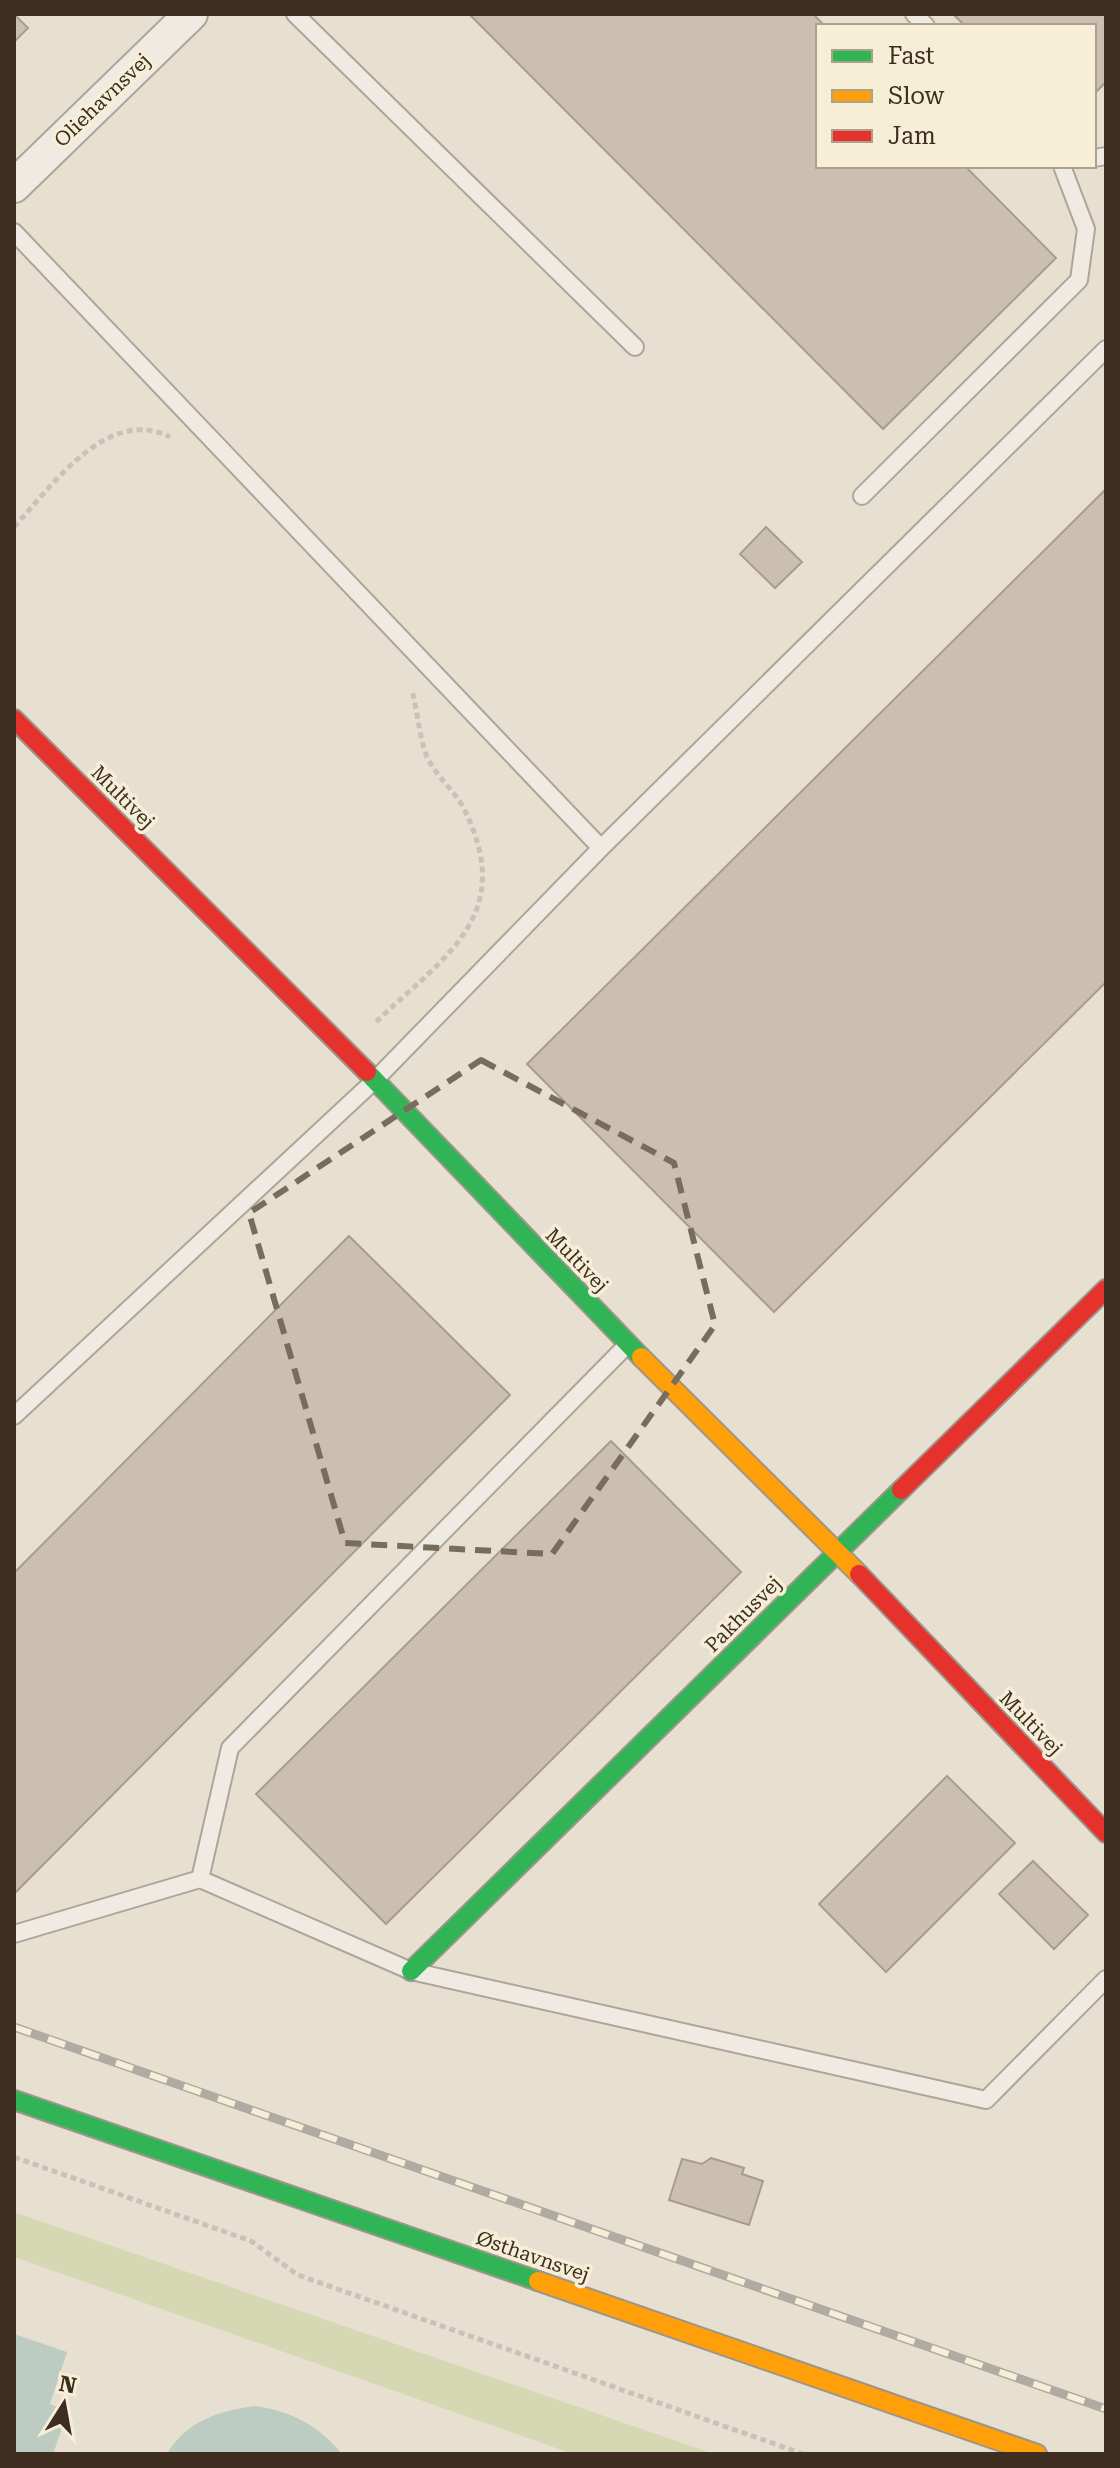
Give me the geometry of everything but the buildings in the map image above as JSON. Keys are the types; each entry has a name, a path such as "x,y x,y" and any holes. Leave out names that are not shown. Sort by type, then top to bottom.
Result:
{"street":[{"name":"Oliehavnsvej","path":"14,186 191,14"},
{"name":"Multivej","path":"14,719 375,1080 628,1344 837,1551 1106,1833"},
{"name":"Pakhusvej","path":"411,1971 1106,1289"},
{"name":"Østhavnsvej","path":"14,2100 1037,2454"}],"lane":[{"path":"295,14 635,347"},
{"path":"862,496 1079,280 1086,229 1063,168"},
{"path":"14,232 601,848"},
{"path":"14,1416 375,1080 601,848 1106,349"},
{"path":"200,1879 230,1748 628,1344"},
{"path":"14,1934 200,1879 411,1971 986,2100 1106,1979"}],"path":[{"path":"14,527 50,485 93,446 130,430 164,434 178,441"},
{"path":"346,1051 460,943 480,907 483,879 477,840 462,804 438,777 427,755 410,682"},
{"path":"14,2157 251,2241 298,2275 803,2454"}],"highlighted area":[{"path":"481,1060 674,1163 715,1325 552,1554 345,1543 249,1213"}],"green space":[{"path":"14,2212 714,2454 573,2454 14,2257"}],"shaded area":[{"path":"14,2334 67,2352 50,2404 68,2411 53,2454 14,2454"},
{"path":"256,2406 304,2421 324,2435 342,2454 167,2454 194,2425 217,2414"}],"railway":[{"path":"14,2027 1106,2409"}],"traffic: fast":[{"path":"367,1072 641,1357"},
{"path":"411,1971 901,1490"},
{"path":"14,2100 538,2281"}],"traffic: slow":[{"path":"641,1357 859,1574"},
{"path":"538,2281 1037,2454"}],"traffic: jam":[{"path":"14,719 367,1072"},
{"path":"901,1490 1106,1289"},
{"path":"859,1574 1106,1833"}]}
